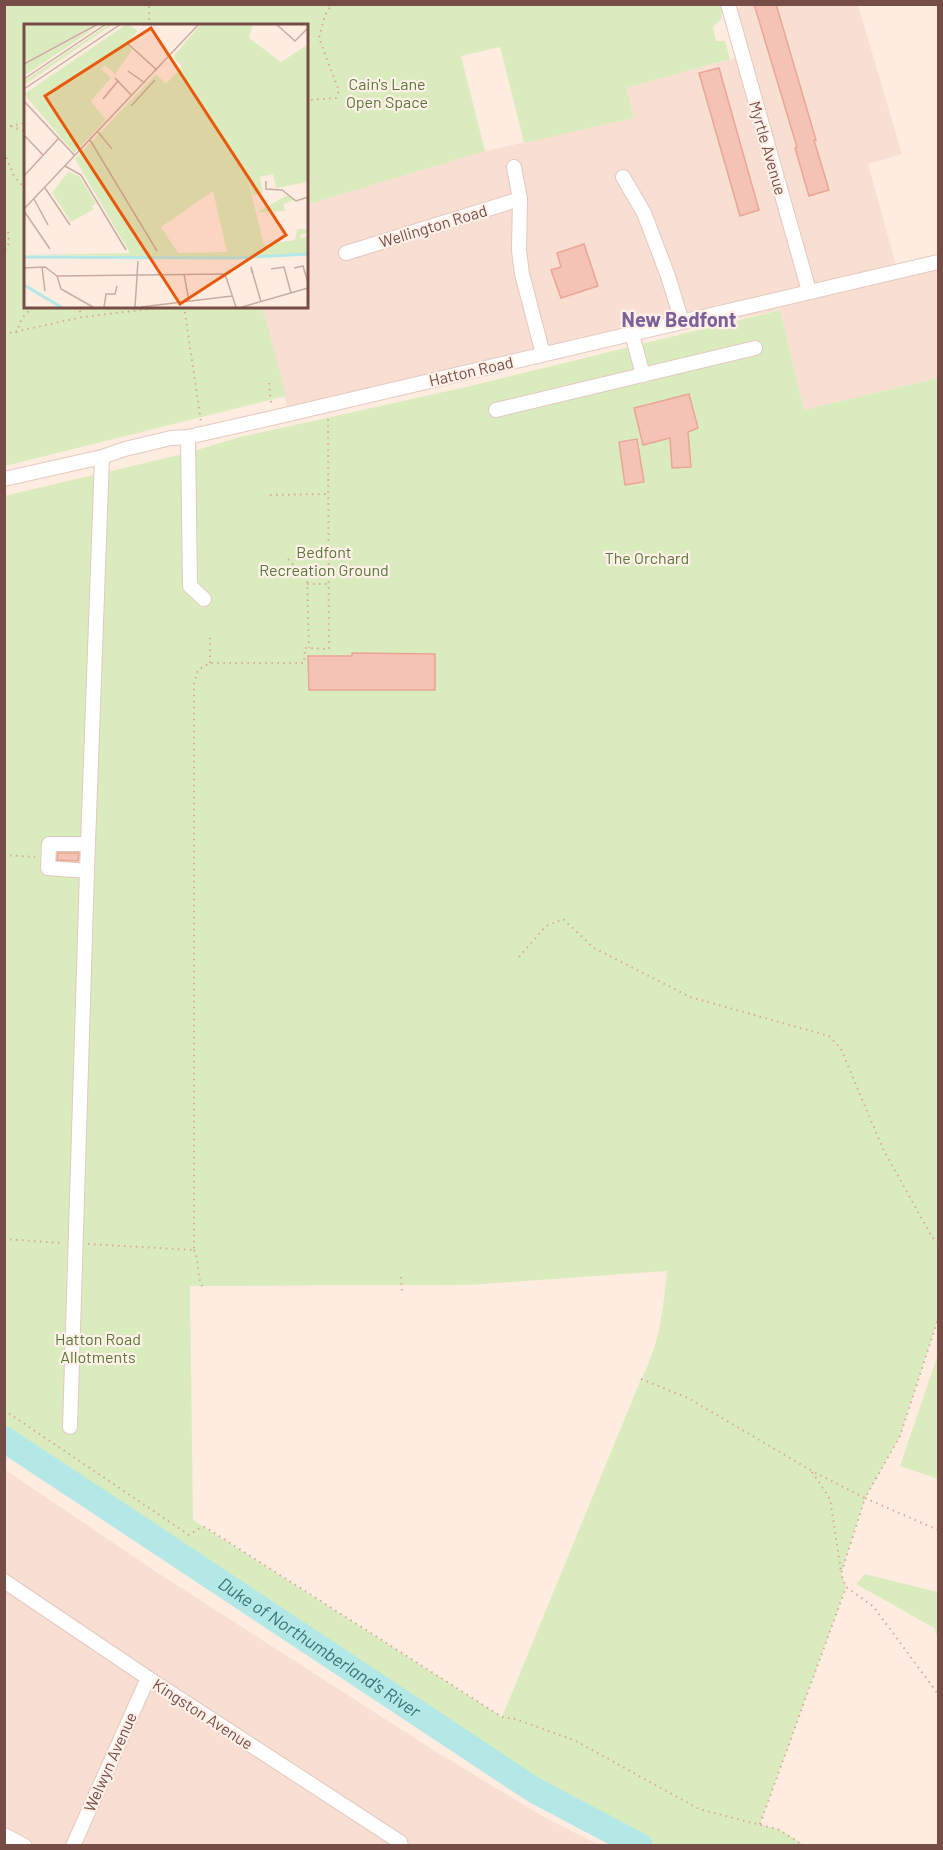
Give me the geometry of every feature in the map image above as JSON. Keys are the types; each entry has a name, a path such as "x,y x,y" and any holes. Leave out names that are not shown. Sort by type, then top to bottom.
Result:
{"street":[{"name":"Myrtle Avenue","path":"728,4 809,291"},
{"path":"514,167 520,199 519,250 522,274 543,354"},
{"path":"623,177 644,213 668,276 682,322"},
{"name":"Wellington Road","path":"346,253 520,199"},
{"name":"Hatton Road","path":"4,479 102,457 171,438 188,437 272,418 939,262"},
{"path":"632,334 643,375"},
{"path":"496,410 755,348"},
{"path":"188,437 189,586 204,599"},
{"path":"70,1427 102,457"},
{"path":"87,871 48,868 49,843 88,844"},
{"name":"Kingston Avenue","path":"4,1581 400,1842 401,1845"},
{"name":"Welwyn Avenue","path":"73,1845 148,1678"},
{"path":"4,1835 25,1845"}],"path":[{"path":"149,4 149,24"},
{"path":"308,100 336,98 339,91 319,38 325,15 332,4"},
{"path":"4,128 24,123"},
{"path":"11,126 24,131"},
{"path":"4,152 14,176 24,188"},
{"path":"4,228 8,230 9,243 4,253"},
{"path":"16,333 22,318 32,308"},
{"path":"77,308 83,317"},
{"path":"4,334 83,317 157,308"},
{"path":"183,308 203,433"},
{"path":"269,383 272,418"},
{"path":"204,1289 200,1284 198,1256 194,1250 194,684 198,670 210,663 304,663 305,648 329,649 327,404"},
{"path":"270,495 328,494"},
{"path":"288,559 307,579 309,648"},
{"path":"307,584 330,584"},
{"path":"210,638 210,663"},
{"path":"4,855 49,857"},
{"path":"519,957 546,926 563,919 594,948 690,997 829,1036 841,1049 882,1149 932,1237 939,1243"},
{"path":"4,1239 194,1250"},
{"path":"401,1277 402,1292"},
{"path":"842,1574 865,1498 900,1436 939,1319"},
{"path":"641,1379 688,1398 812,1471 865,1498 939,1530"},
{"path":"4,1410 189,1535 206,1527 502,1717 515,1719 574,1740 699,1809 780,1830 804,1845"},
{"path":"760,1824 846,1587 830,1499 812,1471"},
{"path":"846,1587 873,1606 939,1694"}],"shaded area":[{"path":"748,4 858,5 902,154 868,164 899,276 938,268 938,378 804,410 780,310 461,373 289,414 262,308 308,308 308,204 485,151 634,118 625,88 750,54 737,8"},
{"path":"4,1469 158,1573 438,1753 544,1817 599,1845 5,1845"}],"green space":[{"name":"Cain's Lane Open Space","path":"4,5 723,5 721,19 713,27 716,41 725,41 730,59 626,88 634,118 524,143 500,47 461,56 485,151 308,204 308,24 24,24 24,308 263,308 286,396 5,466"},
{"path":"780,310 804,410 938,378 938,1319 900,1436 865,1498 841,1573 846,1587 760,1824 780,1830 804,1845 657,1845 537,1784 339,1646 5,1428 4,496 183,454 240,437 466,387","holes":["667,1271 660,1326 653,1353 502,1717 193,1520 190,1286 469,1285"]},
{"path":"938,1354 938,1479 900,1466"},
{"path":"865,1574 938,1592 938,1639 934,1628 856,1584"}],"building":[{"path":"754,4 776,4 829,190 809,196 795,148 797,147"},
{"path":"719,68 759,210 740,216 699,73"},
{"path":"584,244 598,286 561,298 551,270 561,267 557,253"},
{"path":"689,394 698,428 688,432 691,467 672,468 670,438 643,445 634,408"},
{"path":"637,439 644,482 625,485 619,442"},
{"path":"352,653 435,654 435,690 309,690 308,656 352,656"},
{"path":"58,853 79,853 78,861 57,860"}],"waterway":[{"name":"Duke of Northumberland's River","path":"4,1439 534,1790 640,1846"}],"district":[{"name":"New Bedfont","path":"679,320"}],"park label":[{"name":"The Orchard","path":"647,558"},
{"name":"Bedfont Recreation Ground","path":"324,561"},
{"name":"Hatton Road Allotments","path":"98,1348"}]}
